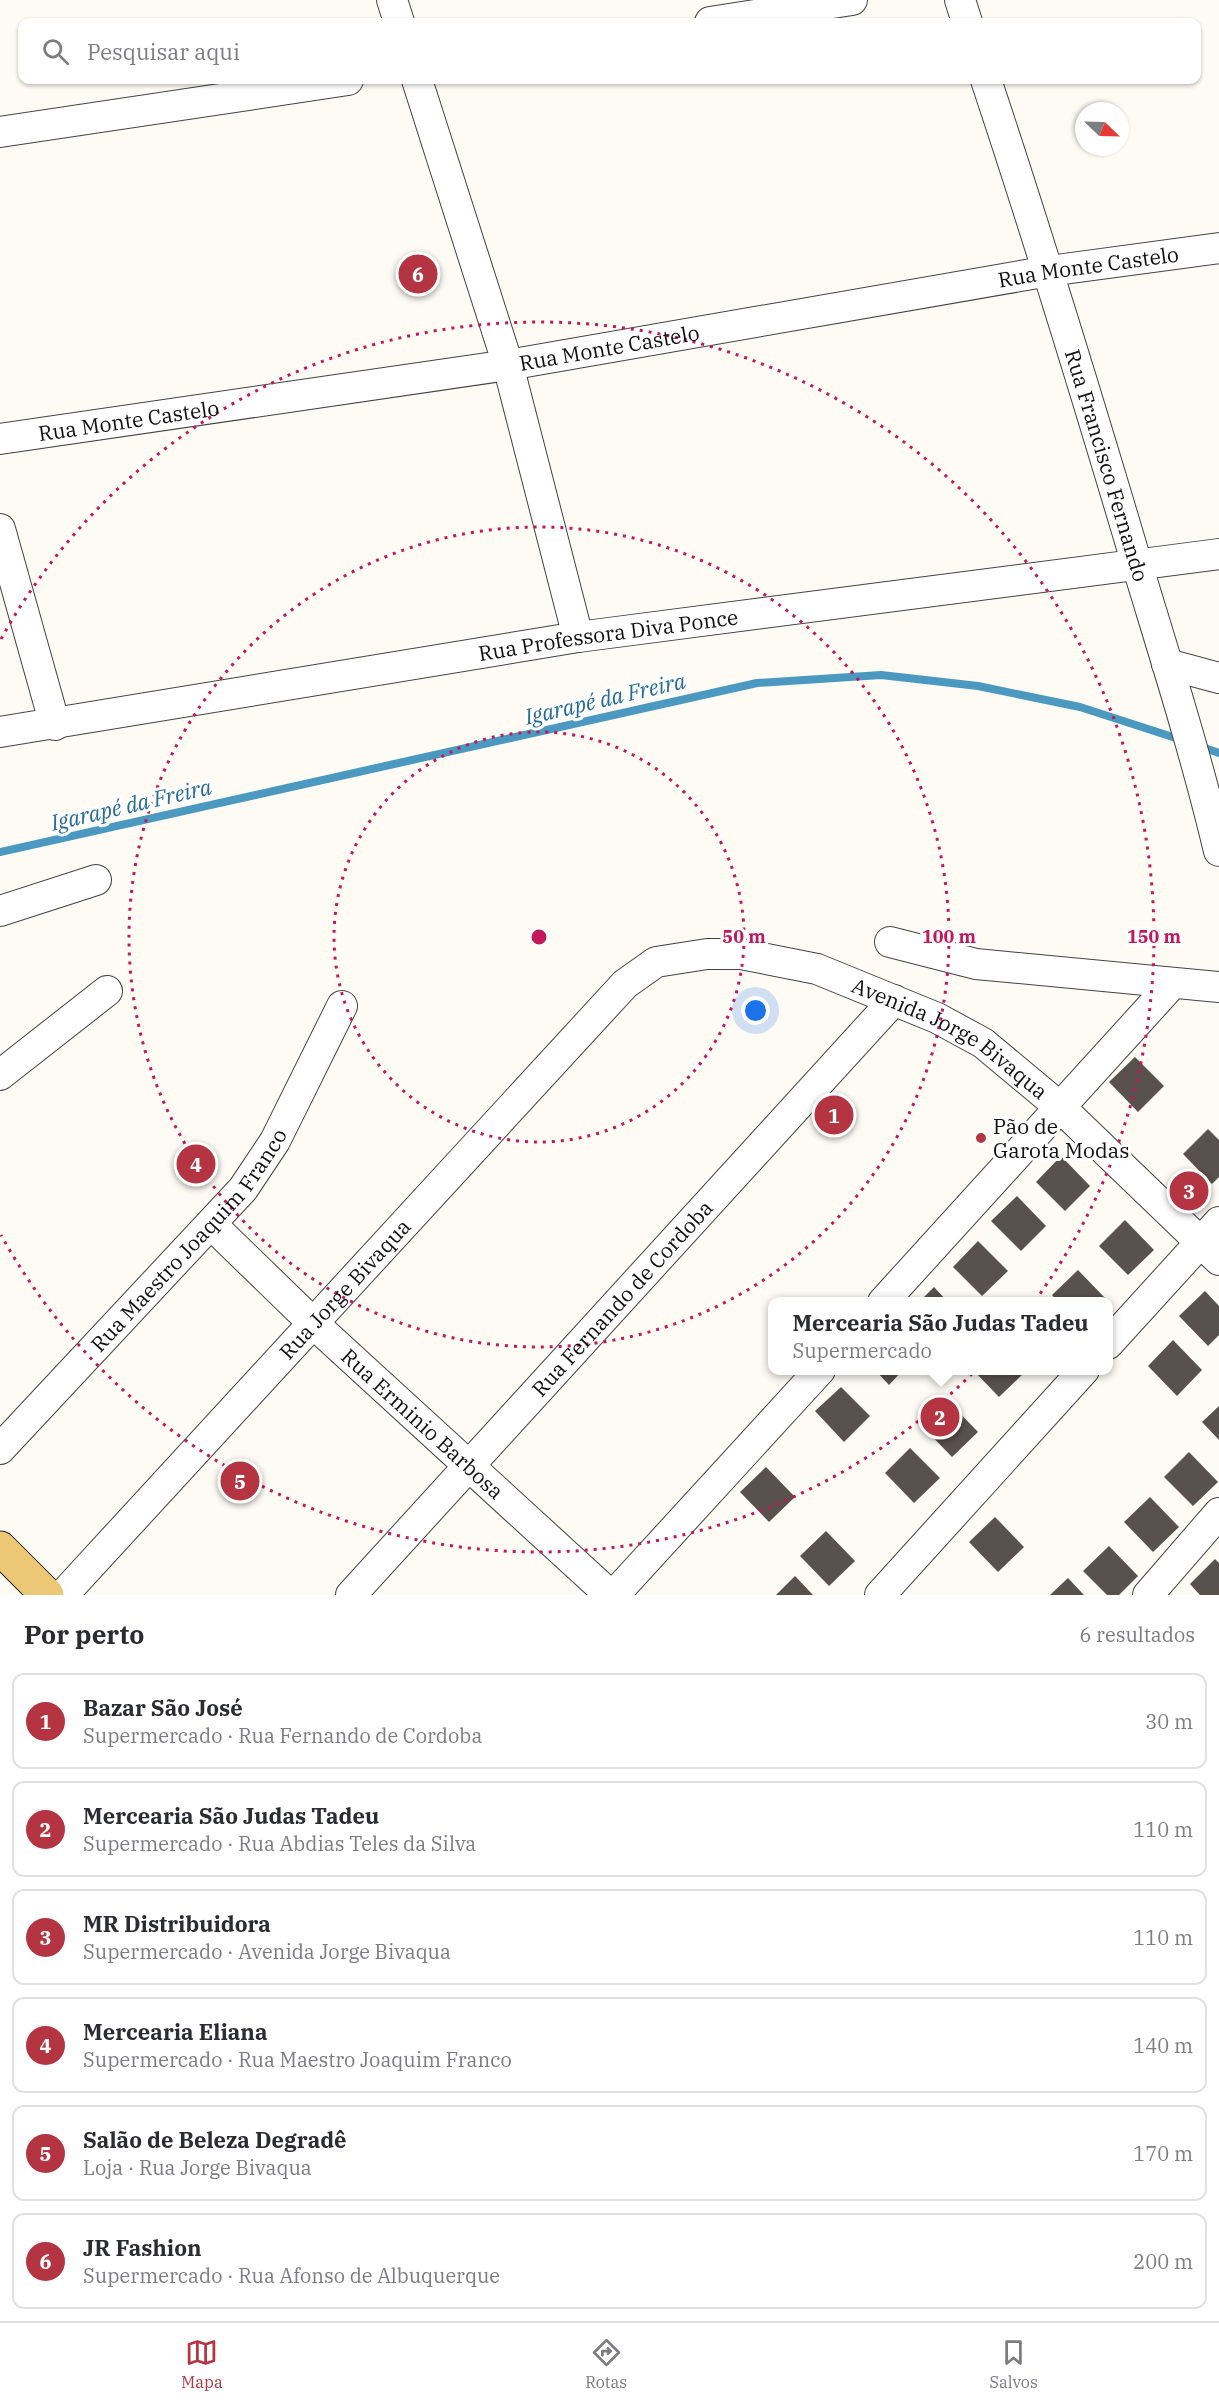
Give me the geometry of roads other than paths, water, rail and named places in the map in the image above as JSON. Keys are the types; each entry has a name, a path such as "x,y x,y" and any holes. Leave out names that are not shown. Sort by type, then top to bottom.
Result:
{"main road":[{"path":"0,1548 47,1595"}],"street":[{"path":"392,0 398,18"},
{"path":"736,18 852,0"},
{"path":"960,0 966,18"},
{"path":"0,132 321,84"},
{"path":"418,84 508,365 578,637"},
{"name":"Rua Francisco Fernando","path":"987,84 1049,272 1167,664 1174,694 1199,769 1219,851"},
{"name":"Rua Monte Castelo","path":"0,439 508,365 1049,272 1219,248"},
{"path":"0,529 55,725"},
{"name":"Rua Professora Diva Ponce","path":"0,732 55,725 578,637 1137,567 1219,554"},
{"path":"1167,664 1219,678"},
{"path":"0,911 96,880"},
{"path":"890,942 976,964 1219,987"},
{"name":"Avenida Jorge Bivaqua","path":"624,984 656,962 707,954 741,954 817,969 937,1018 983,1043 1061,1108 1209,1252"},
{"name":"Rua Jorge Bivaqua","path":"63,1595 624,984"},
{"path":"888,1297 1172,984"},
{"path":"0,1075 107,991"},
{"name":"Rua Fernando de Cordoba","path":"351,1595 894,999"},
{"name":"Rua Maestro Joaquim Franco","path":"0,1449 243,1189 275,1141 342,1006"},
{"path":"1113,1339 1209,1252 1219,1222"},
{"name":"Rua Erminio Barbosa","path":"211,1224 314,1324 469,1468 612,1595"},
{"path":"612,1595 816,1375"},
{"path":"880,1595 1080,1375"},
{"path":"1148,1595 1219,1513"}],"waterway":[{"name":"Igarapé da Freira","path":"0,852 757,683 881,675 978,686 1080,707 1182,740"},
{"name":"Igarapé da Freira","path":"1199,746 1219,753"}],"place":[{"name":"JR Fashion","path":"418,274"},
{"name":"Bazar São José","path":"834,1115"},
{"name":"Pão de Garota Modas","path":"981,1138"},
{"name":"Mercearia Eliana","path":"196,1164"},
{"name":"MR Distribuidora","path":"1189,1191"},
{"name":"Mercearia São Judas Tadeu","path":"940,1417"},
{"name":"Salão de Beleza Degradê","path":"240,1481"}]}
